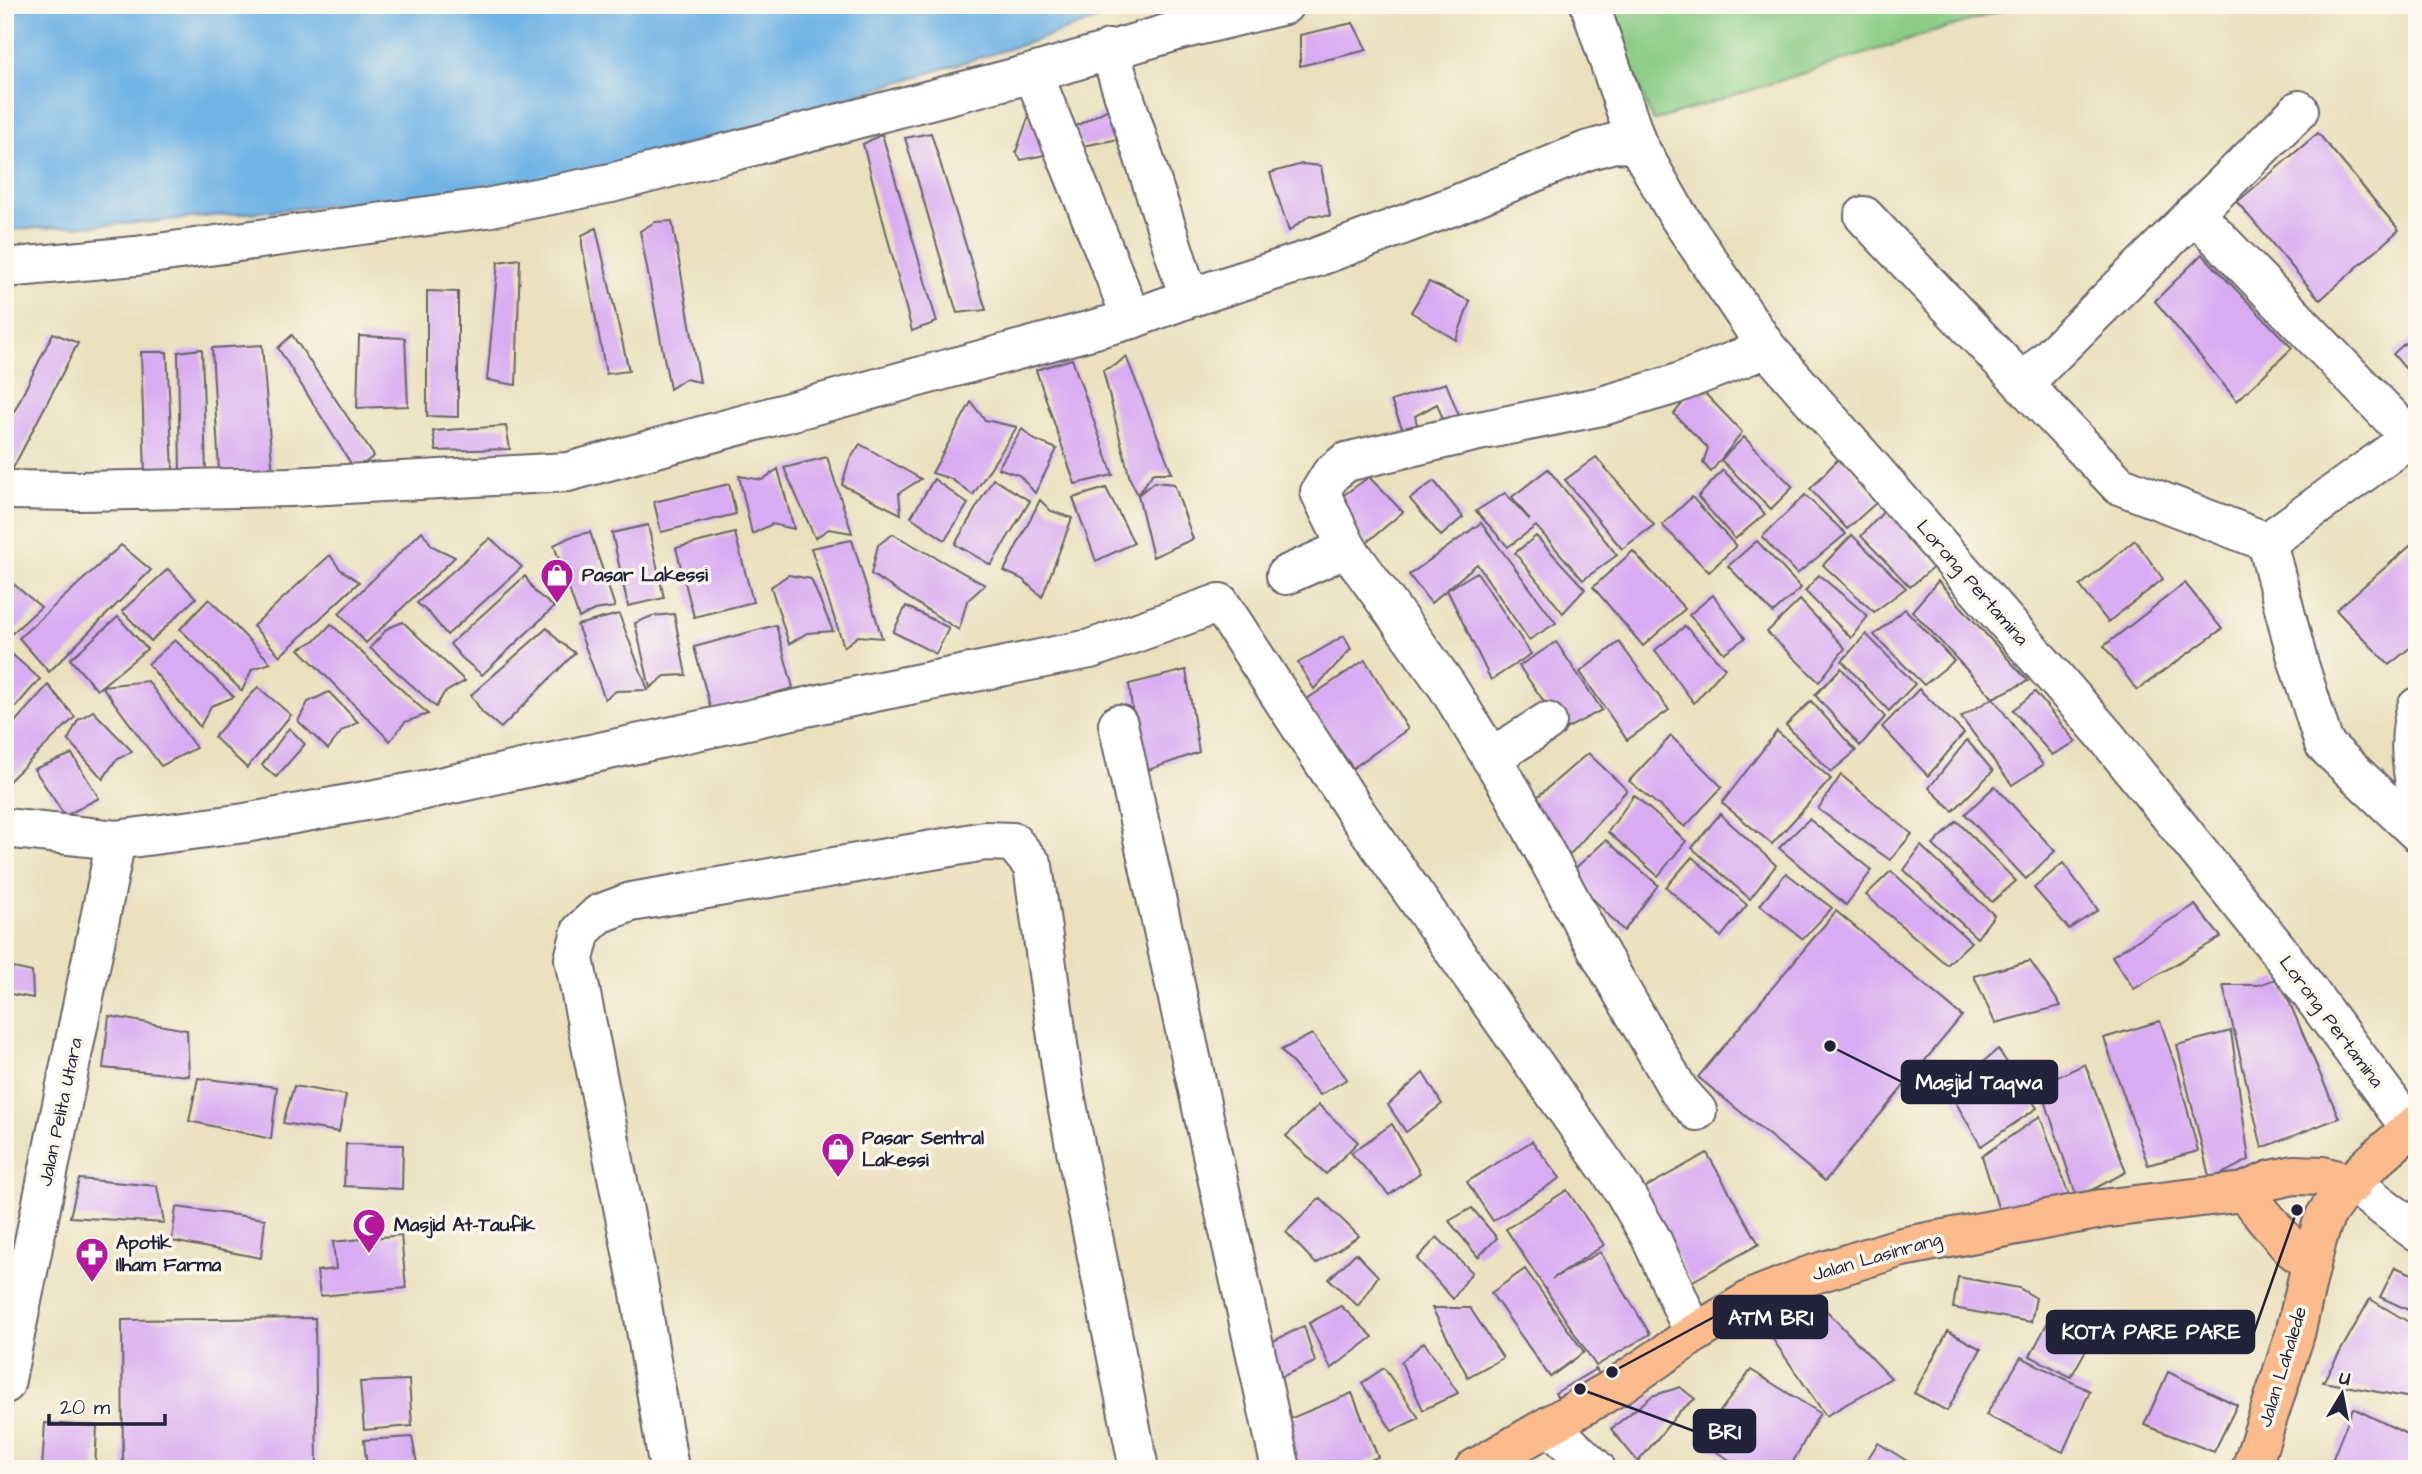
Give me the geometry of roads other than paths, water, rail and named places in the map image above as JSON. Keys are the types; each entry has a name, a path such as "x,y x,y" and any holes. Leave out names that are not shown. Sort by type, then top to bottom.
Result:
{"main road":[{"name":"Jalan Lahalede","path":"2251,1469 2295,1334 2311,1264 2326,1216 2353,1184 2414,1127"},
{"name":"Jalan Lasinrang","path":"1475,1469 1616,1387 1755,1297 1808,1276 1902,1247 2101,1209 2244,1192 2271,1180 2294,1175 2323,1176 2353,1184"},
{"path":"2244,1192 2290,1248 2311,1264"}],"street":[{"path":"5,268 136,256 486,208 611,183 1033,73 1109,49 1284,5"},
{"name":"Lorong Pertamina","path":"1590,5 1637,144 1677,214 1766,348 2105,735 2279,951 2414,1127"},
{"path":"1109,49 1189,298"},
{"path":"1033,73 1132,319"},
{"path":"2023,384 2299,110"},
{"path":"5,490 290,487 568,472 1132,319 1317,257 1453,206 1586,151 1614,143 1637,144"},
{"path":"2194,213 2411,438 2267,542"},
{"path":"1864,216 2119,485 2267,542"},
{"path":"1697,1111 1673,1080 1588,933 1513,793 1447,686 1347,548 1320,492 1331,474 1346,462 1602,406 1673,385 1766,348"},
{"path":"2267,542 2297,658 2324,744 2417,832"},
{"path":"1286,575 1347,548"},
{"path":"5,828 116,840 246,823 425,790 875,692 1090,649 1220,603 1358,816 1623,1190 1651,1238 1695,1334"},
{"path":"2417,707 2413,718 2411,763 2417,797"},
{"path":"1491,758 1547,722"},
{"path":"1118,724 1280,1469"},
{"name":"Jalan Pelita Utara","path":"5,1384 116,840"},
{"path":"669,1469 636,1274 574,959 581,931 599,914 631,902 985,841 1013,842 1032,866 1065,1094 1139,1469"},
{"path":"2353,1184 2417,1232"},
{"path":"1550,1426 1596,1469"}],"water":[{"path":"5,5 1140,5 1028,43 690,145 549,180 443,195 137,223 5,230"}],"place":[{"name":"Pasar Lakessi","path":"557,605"},
{"name":"Masjid Taqwa","path":"1830,1046"},
{"name":"Pasar Sentral Lakessi","path":"838,1179"},
{"name":"KOTA PARE PARE","path":"2297,1210"},
{"name":"Masjid At-Taufik","path":"369,1255"},
{"name":"Apotik Ilham Farma","path":"92,1284"},
{"name":"ATM BRI","path":"1612,1372"},
{"name":"BRI","path":"1580,1389"}]}
